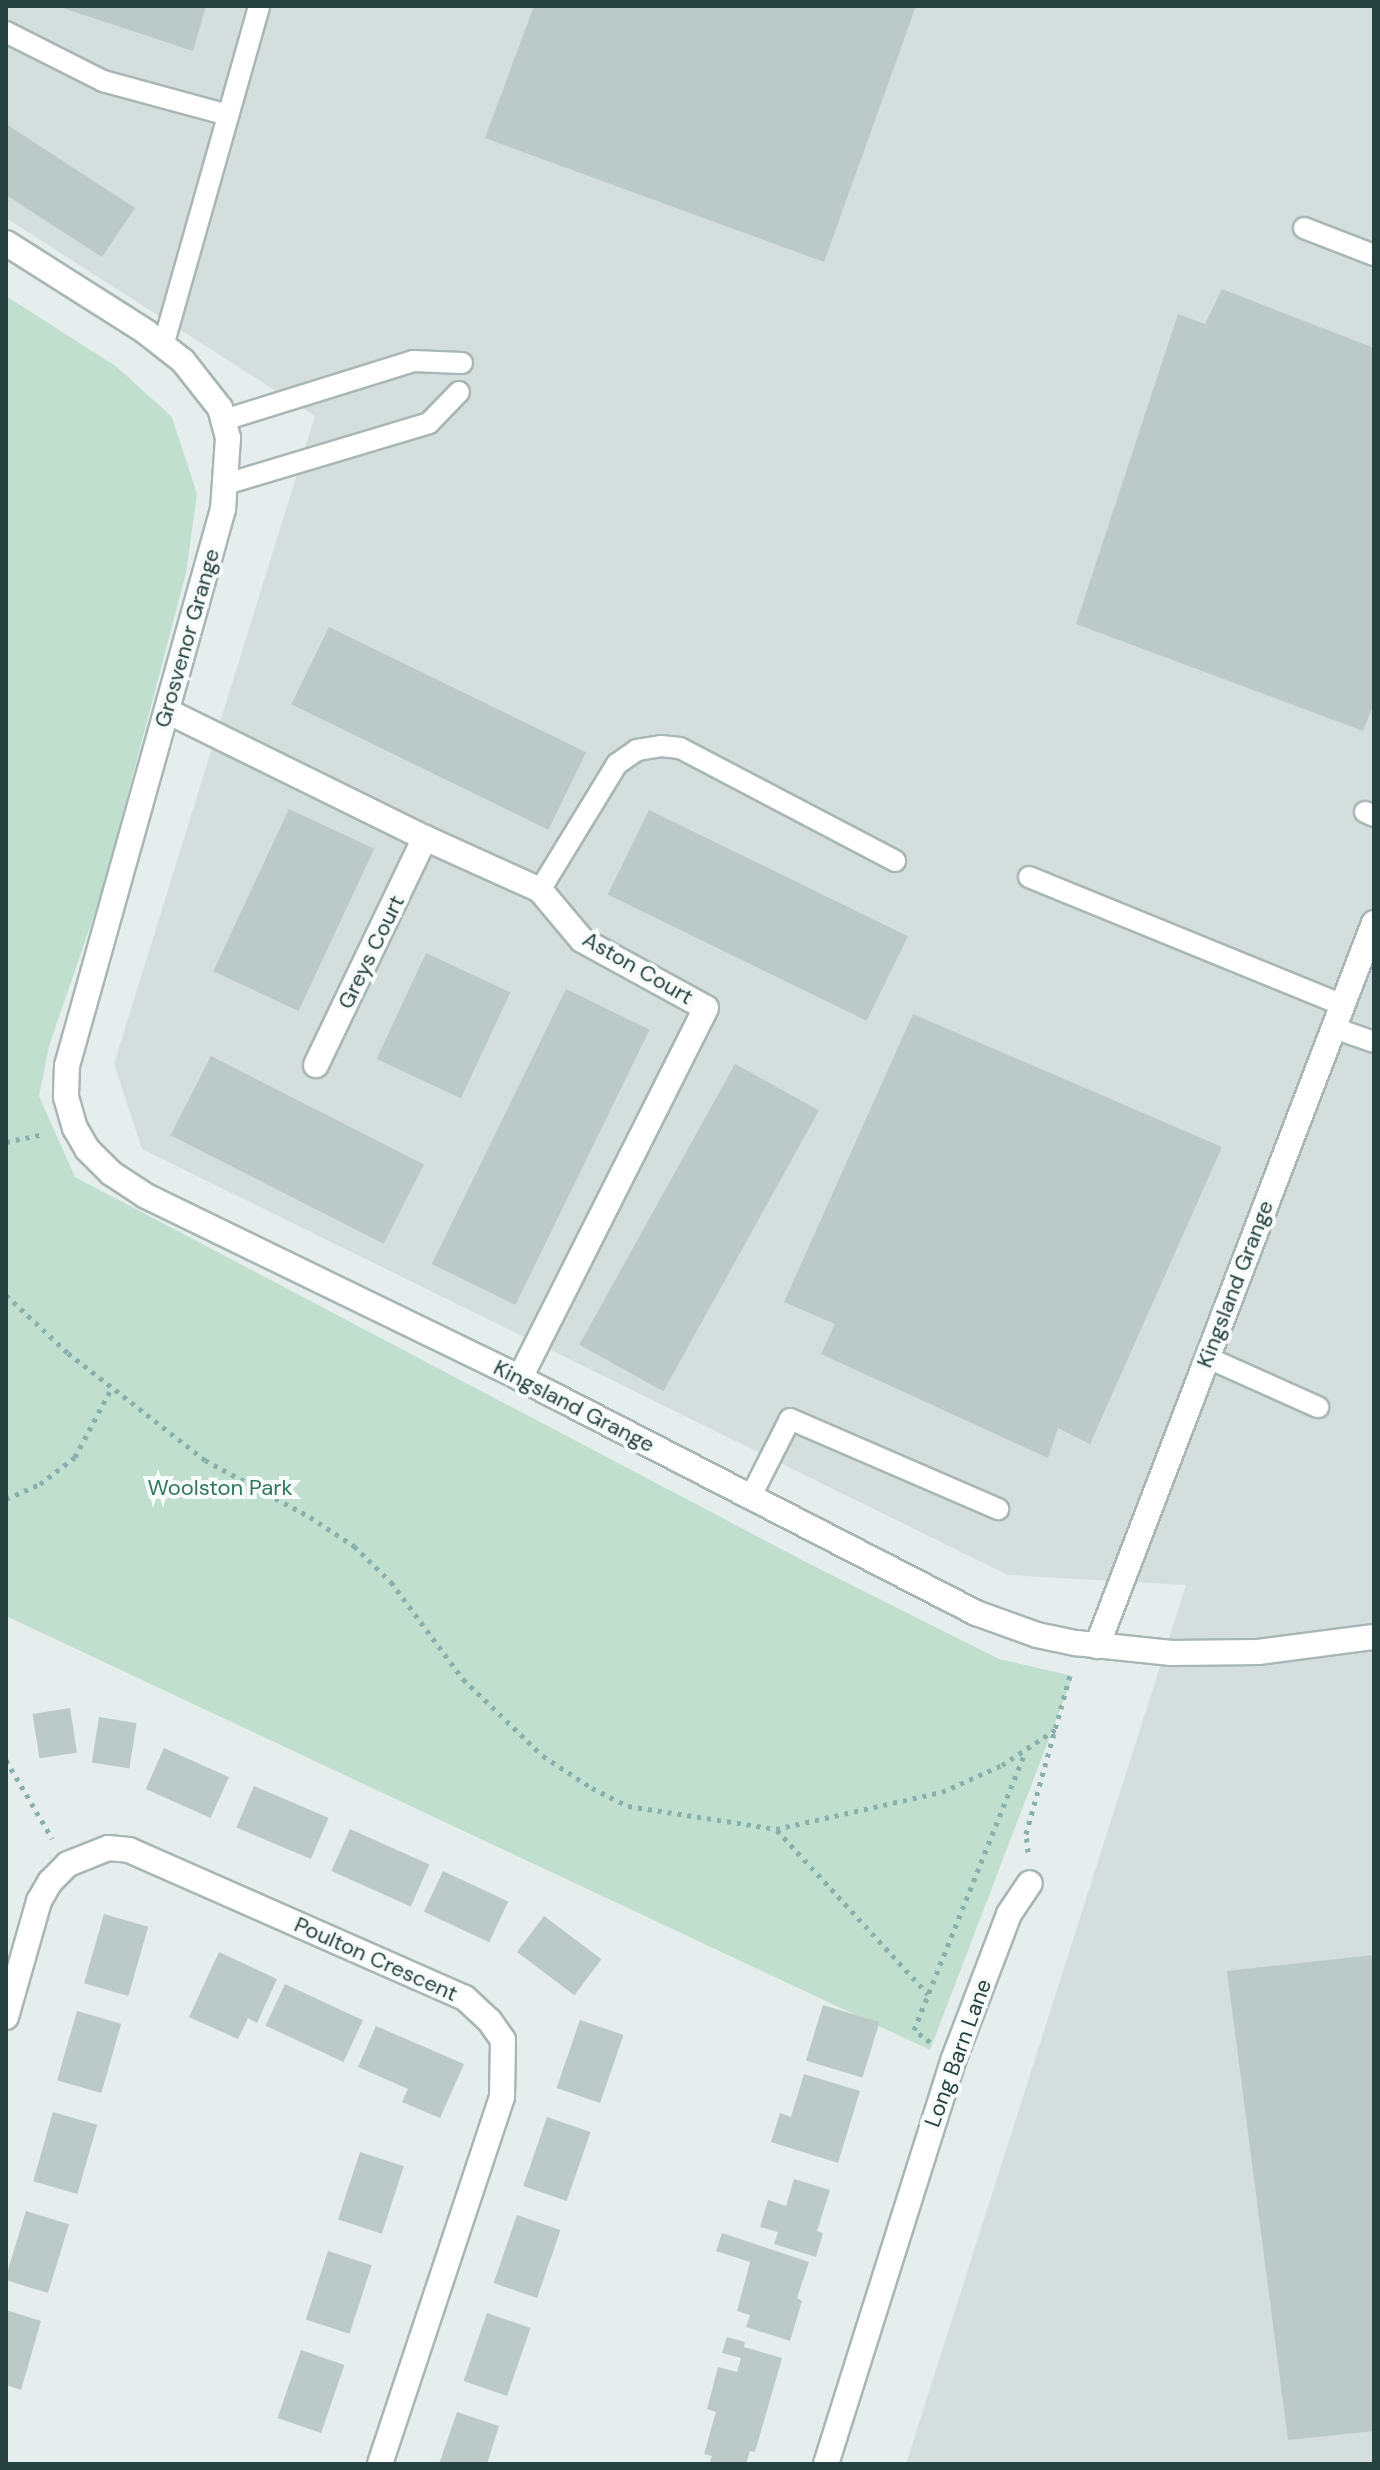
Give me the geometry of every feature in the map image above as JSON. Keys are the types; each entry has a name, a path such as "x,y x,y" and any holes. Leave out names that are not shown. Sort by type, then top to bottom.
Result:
{"street":[{"name":"Grosvenor Grange","path":"6,243 163,346 203,381 220,408 228,438 223,509 67,1066 66,1097 75,1128"},
{"name":"Aston Court","path":"167,711 425,838 540,890 582,940 706,1008 520,1378"},
{"name":"Greys Court","path":"316,1065 425,838"},
{"name":"Kingsland Grange","path":"1086,1645 1206,1357 1374,923"},
{"name":"Kingsland Grange","path":"75,1128 87,1149 111,1173 146,1196 520,1378 976,1613 1037,1635 1086,1645 1171,1653 1258,1652 1374,1637"},
{"name":"Poulton Crescent","path":"6,2017 39,1901 50,1882 68,1864 108,1848 129,1850 465,1998 489,2020 503,2040 502,2097 380,2464"},
{"name":"Long Barn Lane","path":"826,2464 953,2061 1009,1914 1030,1883"}],"lane":[{"path":"163,346 259,6"},
{"path":"6,32 103,81 228,115"},
{"path":"1304,228 1374,255"},
{"path":"224,420 413,361 462,363"},
{"path":"226,484 429,423 459,392"},
{"path":"540,890 617,764 637,750 661,746 680,748 895,861"},
{"path":"1029,877 1343,1005"},
{"path":"1334,1028 1374,1042"},
{"path":"1206,1357 1318,1407"},
{"path":"751,1496 790,1419 998,1509"}],"path":[{"path":"6,1142 75,1128"},
{"path":"6,1295 112,1387 205,1460 310,1517 354,1546 391,1582 463,1679 543,1756 592,1788 628,1806 776,1829 942,1792 1025,1752 1058,1728"},
{"path":"6,1499 40,1484 75,1457 112,1387"},
{"path":"1030,1883 1026,1834 1086,1645"},
{"path":"953,2061 914,2030 1025,1752"},
{"path":"6,1760 68,1864"},
{"path":"776,1829 928,1994"}],"shaded area":[{"path":"6,6 1374,6 1374,2464 906,2464 1186,1585 1008,1575 142,1149 114,1064 315,416 6,218"}],"green space":[{"name":"Woolston Park","path":"6,296 117,367 172,417 197,494 186,573 103,889 49,1046 39,1096 75,1177 804,1561 999,1659 1073,1676 930,2050 6,1616"}],"building":[{"path":"57,6 206,6 193,51"},
{"path":"534,6 916,6 824,262 485,138"},
{"path":"6,124 135,208 102,257 6,195"},
{"path":"1222,289 1374,348 1374,703 1363,731 1076,624 1178,314 1205,324"},
{"path":"329,627 586,752 548,830 291,704"},
{"path":"289,809 374,849 299,1011 213,971"},
{"path":"649,810 908,936 867,1021 608,894"},
{"path":"426,953 510,992 461,1098 377,1059"},
{"path":"566,989 650,1030 515,1305 432,1264"},
{"path":"913,1014 1222,1147 1090,1444 1058,1428 1048,1458 821,1354 835,1324 784,1302"},
{"path":"211,1056 424,1165 384,1244 171,1135"},
{"path":"735,1064 819,1111 663,1391 579,1345"},
{"path":"70,1708 77,1752 40,1758 32,1714"},
{"path":"99,1717 137,1723 129,1768 92,1762"},
{"path":"164,1748 229,1777 211,1818 146,1789"},
{"path":"254,1786 329,1818 311,1859 236,1827"},
{"path":"350,1829 429,1864 411,1906 331,1871"},
{"path":"443,1871 508,1901 489,1942 424,1912"},
{"path":"104,1914 148,1927 128,1996 84,1983"},
{"path":"544,1916 602,1959 574,1995 517,1952"},
{"path":"219,1952 277,1979 257,2023 248,2018 238,2039 189,2017"},
{"path":"1374,1955 1374,2431 1288,2440 1227,1971"},
{"path":"285,1984 363,2020 344,2062 266,2026"},
{"path":"823,2005 879,2022 862,2078 806,2060"},
{"path":"77,2011 121,2024 101,2093 57,2080"},
{"path":"580,2020 623,2035 600,2103 557,2088"},
{"path":"376,2026 464,2064 440,2118 402,2102 408,2089 358,2067"},
{"path":"804,2074 860,2091 838,2163 771,2142 780,2113 791,2117"},
{"path":"53,2112 97,2125 77,2194 33,2181"},
{"path":"547,2117 590,2132 567,2201 523,2186"},
{"path":"360,2152 404,2166 382,2234 338,2220"},
{"path":"794,2179 830,2190 817,2231 823,2233 816,2257 774,2244 778,2232 760,2227 768,2200 786,2206"},
{"path":"26,2211 69,2224 48,2293 6,2280"},
{"path":"517,2215 560,2230 537,2298 494,2283"},
{"path":"722,2233 809,2262 797,2298 802,2301 790,2341 746,2327 750,2315 737,2311 750,2262 716,2251"},
{"path":"328,2251 372,2265 349,2334 306,2319"},
{"path":"6,2310 41,2321 21,2390 6,2385"},
{"path":"487,2313 530,2328 507,2396 464,2381"},
{"path":"727,2337 745,2342 744,2347 782,2358 755,2452 750,2451 746,2464 709,2464 712,2456 704,2454 716,2412 707,2409 718,2367 737,2372 741,2358 722,2353"},
{"path":"301,2350 344,2365 321,2433 278,2418"},
{"path":"457,2412 499,2426 487,2464 439,2464"}]}
